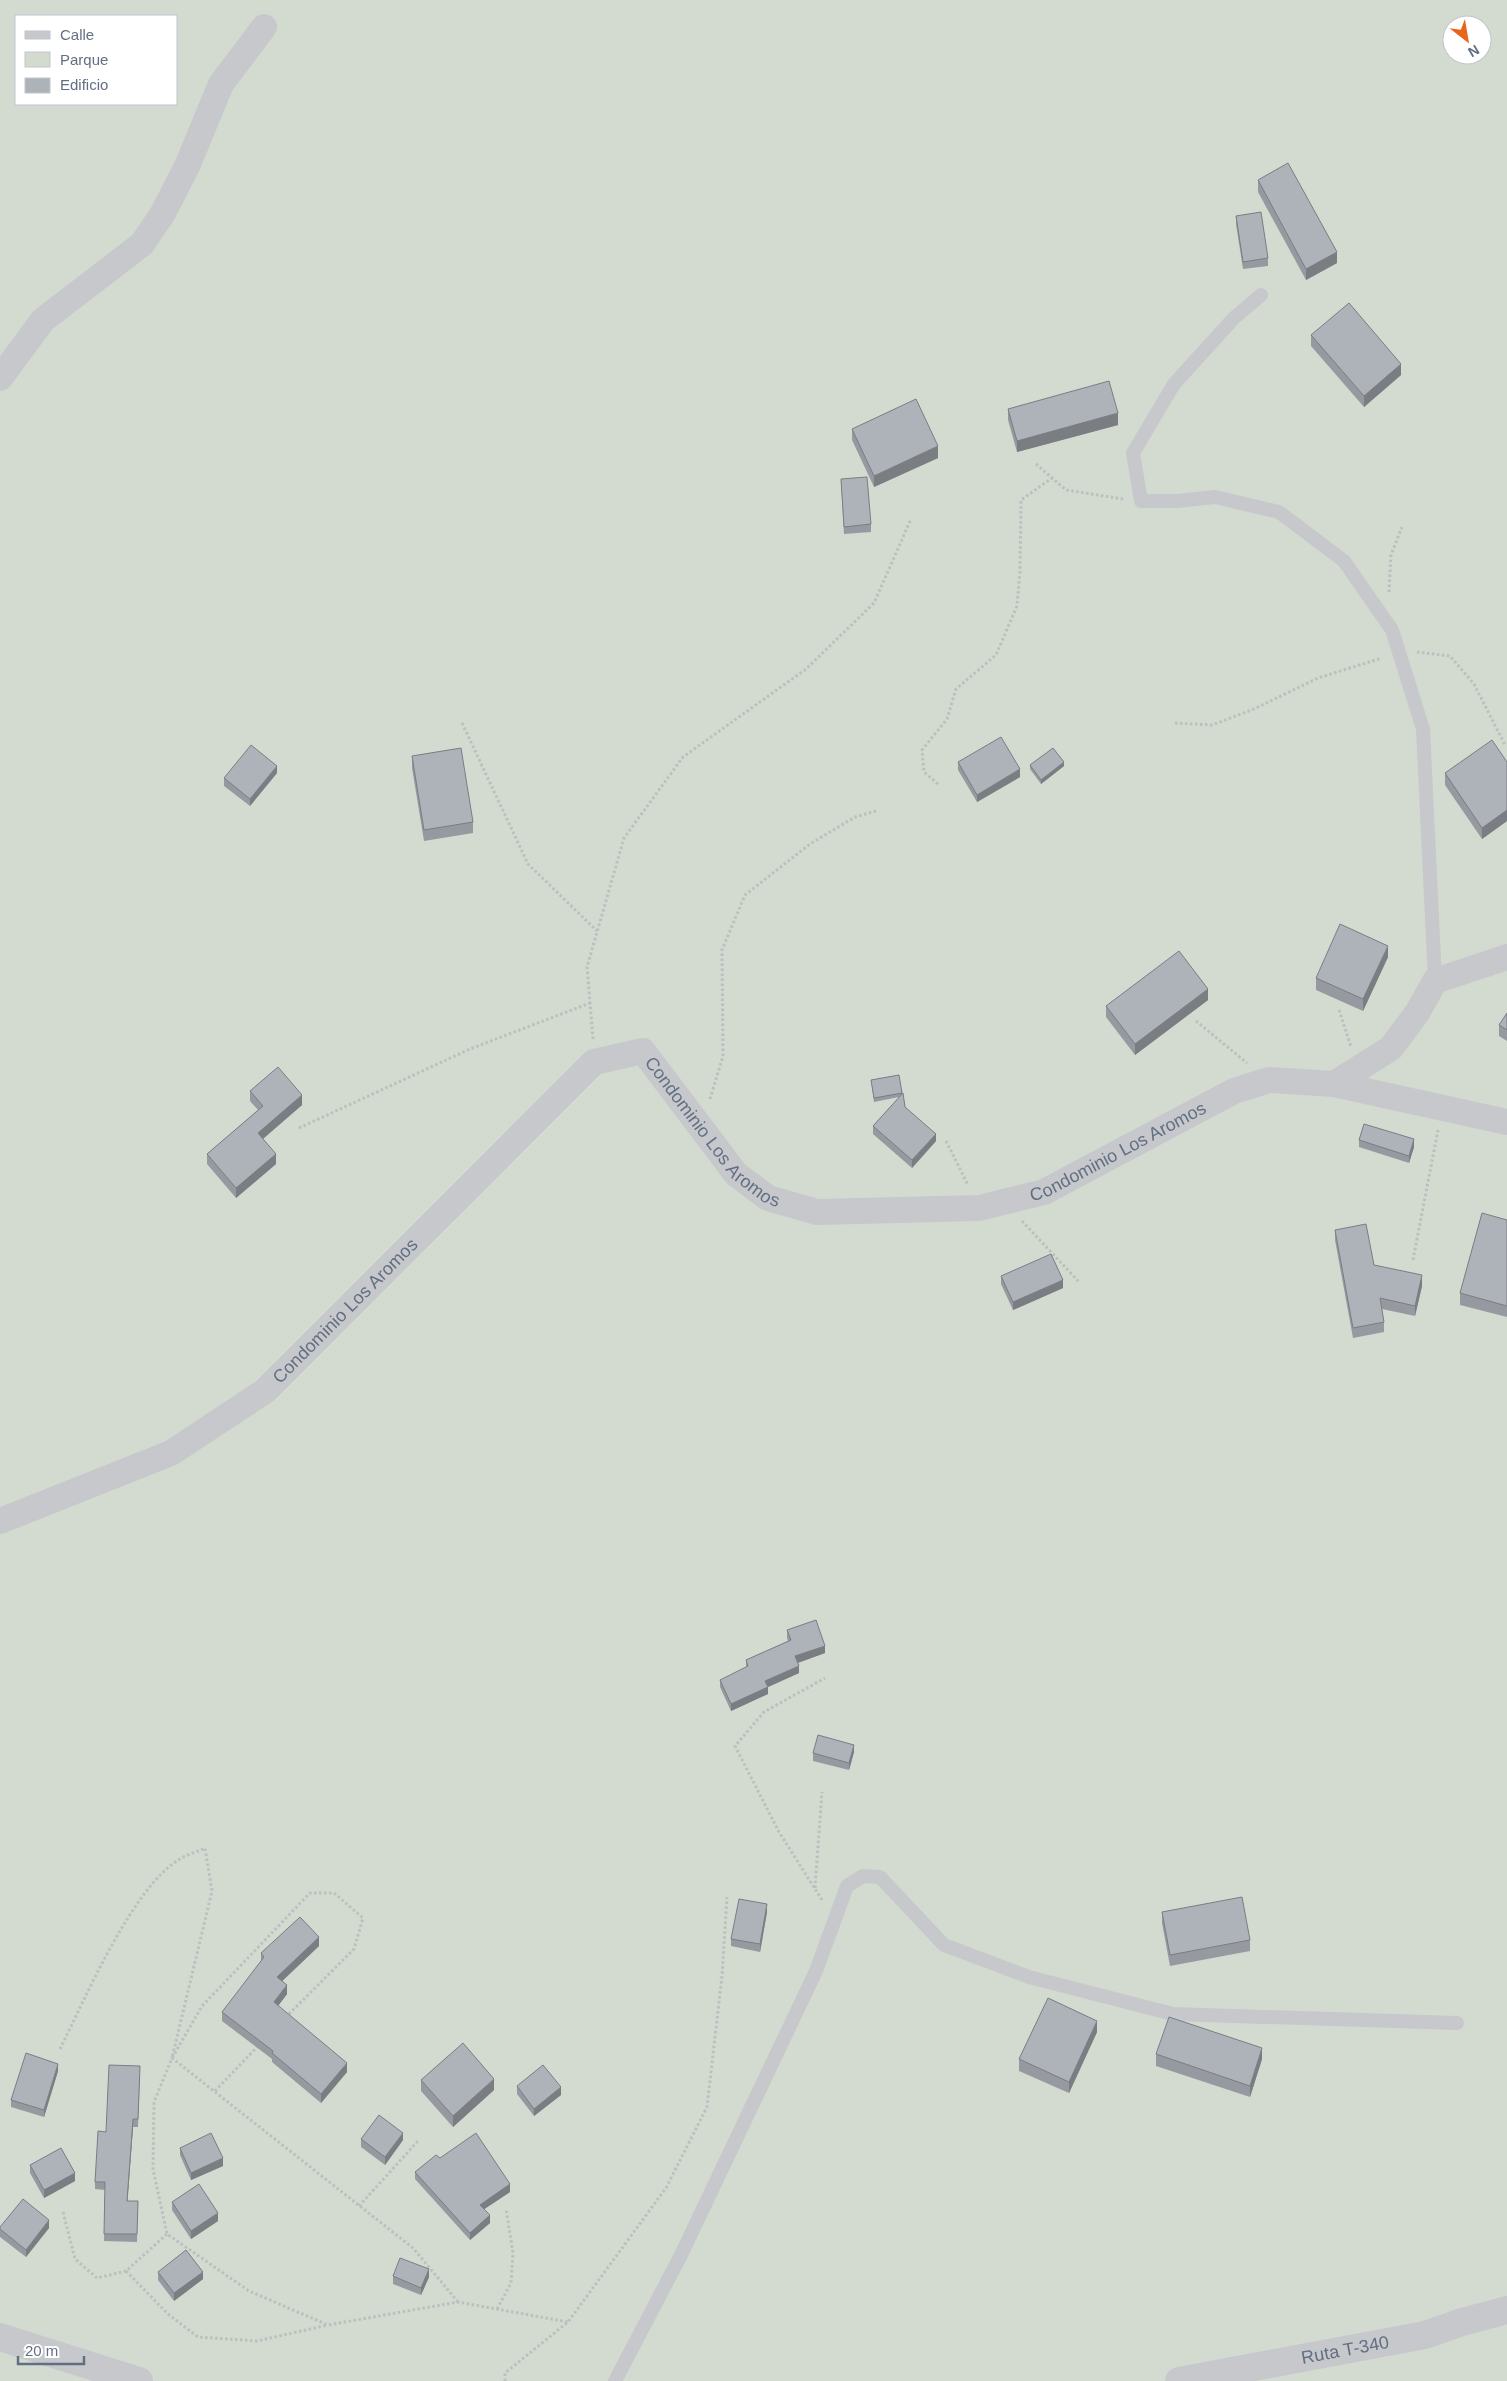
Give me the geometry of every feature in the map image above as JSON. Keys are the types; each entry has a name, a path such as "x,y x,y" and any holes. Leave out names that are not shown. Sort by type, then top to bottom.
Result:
{"street":[{"path":"0,378 42,320 142,244 163,213 188,164 222,84 264,27"},
{"path":"1334,1084 1391,1048 1417,1013 1435,981 1507,957"},
{"name":"Condominio Los Aromos","path":"0,1521 172,1453 265,1391 594,1062 643,1051 736,1174 768,1198 818,1212 979,1208 1044,1192 1234,1091 1269,1080 1334,1084 1507,1122"},
{"name":"Ruta T-340","path":"1179,2381 1425,2335 1462,2322 1507,2310"},
{"path":"0,2337 139,2381"}],"lane":[{"path":"1261,295 1234,318 1174,384 1133,453 1141,501 1215,497 1279,512 1344,561 1392,630 1423,729 1435,981"},
{"path":"615,2381 681,2255 816,1971 847,1886 863,1876 880,1877 944,1945 1030,1977 1173,2014 1457,2023"}],"path":[{"path":"1036,464 1066,490 1141,501"},
{"path":"938,784 924,772 922,750 947,719 956,689 996,655 1017,606 1020,571 1021,500 1052,478"},
{"path":"594,1062 587,967 624,838 683,757 806,669 874,603 911,519"},
{"path":"1392,630 1389,588 1391,555 1402,527"},
{"path":"1175,724 1212,725 1254,709 1318,678 1407,652 1450,656 1474,684 1505,745"},
{"path":"462,724 528,864 597,930"},
{"path":"702,1129 723,1056 722,950 746,895 810,844 855,817 876,811"},
{"path":"299,1128 470,1049 590,1003"},
{"path":"1339,1010 1358,1069"},
{"path":"1196,1021 1269,1080"},
{"path":"1413,1260 1443,1108"},
{"path":"946,1141 979,1208"},
{"path":"1004,1202 1080,1283"},
{"path":"826,1678 764,1712 735,1746 779,1832 834,1920"},
{"path":"814,1888 822,1792"},
{"path":"60,2049 123,1926 152,1884 179,1859 205,1848 212,1890 172,2058"},
{"path":"285,2019 354,1949 363,1918 334,1893 310,1893 202,2006 172,2058 154,2102 152,2170 167,2234 249,2290 328,2324"},
{"path":"505,2381 505,2373 568,2322 666,2188 708,2107 722,1976 727,1897"},
{"path":"215,2091 264,2040"},
{"path":"172,2058 413,2248 458,2302"},
{"path":"359,2206 418,2141"},
{"path":"497,2309 510,2283 513,2253 506,2209"},
{"path":"63,2212 75,2259 97,2278 126,2271 167,2234"},
{"path":"126,2271 168,2314 198,2337 257,2341 328,2324 458,2302 568,2322"}],"green space":[{"path":"0,0 1507,0 1507,2381 0,2381"}],"building":[{"path":"1288,163 1337,252 1306,269 1258,180"},
{"path":"1261,212 1268,258 1243,262 1236,216"},
{"path":"1349,303 1401,364 1364,396 1311,335"},
{"path":"1109,381 1118,413 1017,441 1008,409"},
{"path":"916,399 938,446 874,476 852,429"},
{"path":"867,477 871,524 844,527 841,479"},
{"path":"1001,737 1020,769 977,795 958,762"},
{"path":"1492,740 1507,762 1507,810 1482,828 1445,773"},
{"path":"251,745 277,766 250,799 224,778"},
{"path":"461,748 473,822 424,830 412,756"},
{"path":"1053,748 1064,762 1041,780 1030,765"},
{"path":"1340,924 1388,946 1363,999 1316,978"},
{"path":"1179,951 1208,989 1135,1044 1106,1006"},
{"path":"1507,1013 1507,1030 1499,1025"},
{"path":"278,1067 302,1095 258,1133 276,1154 236,1188 207,1154 263,1106 250,1091"},
{"path":"899,1075 902,1093 874,1098 871,1080"},
{"path":"903,1093 905,1107 936,1134 912,1160 873,1126"},
{"path":"1364,1124 1414,1139 1409,1156 1359,1140"},
{"path":"1482,1213 1507,1220 1507,1306 1460,1293"},
{"path":"1366,1224 1374,1265 1422,1275 1415,1306 1380,1298 1384,1322 1353,1328 1335,1230"},
{"path":"1051,1254 1063,1280 1013,1302 1001,1276"},
{"path":"816,1620 825,1646 795,1656 799,1666 765,1681 768,1687 731,1704 720,1680 748,1666 746,1660 791,1640 787,1630"},
{"path":"818,1735 854,1745 849,1763 813,1753"},
{"path":"1242,1897 1250,1940 1170,1955 1162,1912"},
{"path":"739,1899 767,1904 760,1944 731,1939"},
{"path":"300,1917 319,1937 277,1977 287,1985 274,2002 347,2063 321,2094 272,2053 273,2051 222,2012 264,1957 261,1953"},
{"path":"1048,1998 1097,2021 1069,2082 1019,2059"},
{"path":"1169,2017 1262,2048 1250,2086 1156,2054"},
{"path":"463,2043 494,2079 453,2116 421,2080"},
{"path":"26,2053 58,2064 44,2110 11,2100"},
{"path":"109,2065 140,2066 138,2119 133,2119 127,2201 138,2201 137,2234 104,2234 105,2182 95,2182 98,2131 106,2132"},
{"path":"543,2065 561,2087 534,2109 517,2086"},
{"path":"379,2115 403,2133 385,2157 361,2139"},
{"path":"211,2133 223,2158 191,2173 180,2148"},
{"path":"476,2133 510,2184 480,2205 490,2215 470,2233 415,2172 436,2155 440,2158"},
{"path":"61,2148 75,2173 44,2190 30,2165"},
{"path":"199,2184 218,2213 191,2231 172,2202"},
{"path":"23,2199 49,2220 26,2250 0,2229"},
{"path":"186,2250 203,2272 174,2293 158,2272"},
{"path":"400,2258 429,2269 421,2288 393,2276"}]}
